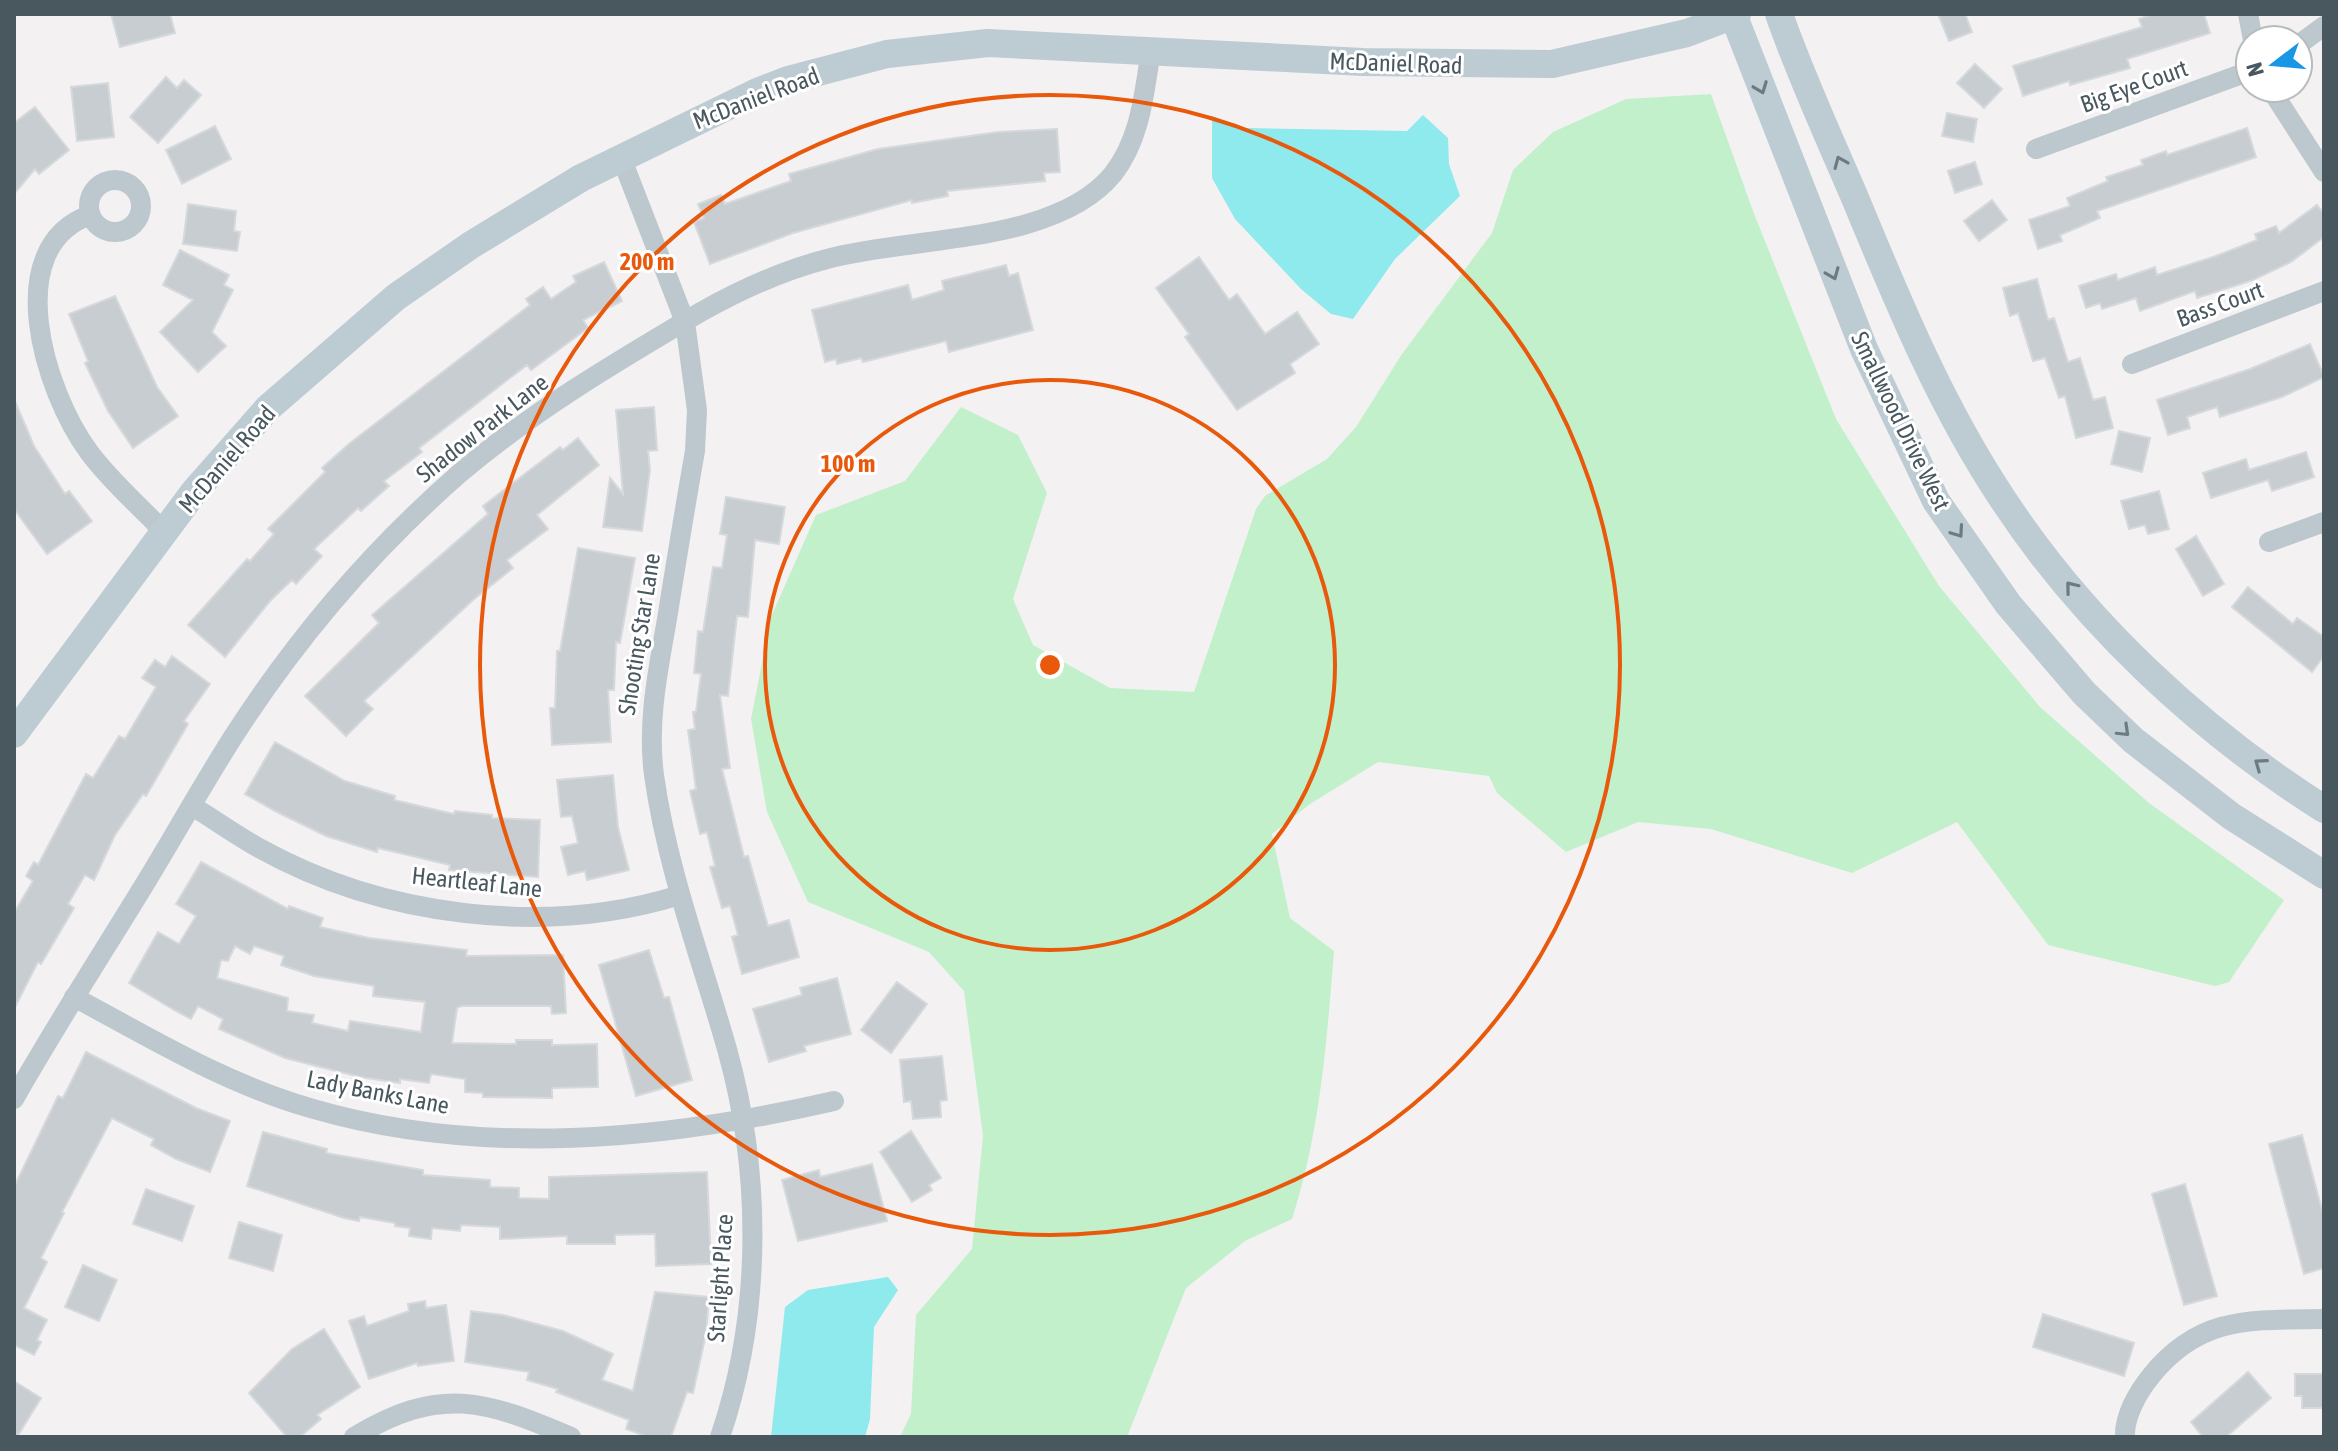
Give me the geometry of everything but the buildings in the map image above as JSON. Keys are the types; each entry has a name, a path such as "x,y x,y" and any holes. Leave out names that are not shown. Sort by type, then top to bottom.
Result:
{"street":[{"name":"Smallwood Drive West","path":"1735,14 1864,349 1936,501 2008,604 2084,693 2133,740 2231,816 2324,875"},
{"name":"McDaniel Road","path":"14,734 194,492 268,408 396,297 471,245 621,157 788,80 887,54 988,43 1363,62 1552,64 1687,33 1735,14"},
{"name":"Smallwood Drive West","path":"1779,14 1920,353 2004,501 2093,613 2165,687 2230,742 2324,809"},
{"name":"Shadow Park Lane","path":"14,1099 232,738 333,603 407,522 467,468 531,418 628,355 734,295 826,259 983,232 1043,219 1077,206 1111,176 1135,135 1151,50"},
{"name":"Big Eye Court","path":"2036,149 2234,77"},
{"path":"2280,104 2324,172"},
{"name":"Shooting Star Lane","path":"621,157 685,322 697,410 695,451 651,725 654,775 680,895 728,1052 744,1121"},
{"path":"90,215 58,230 42,250 32,293 35,337 59,396 87,449 165,533"},
{"name":"Bass Court","path":"2132,364 2324,291"},
{"path":"2269,542 2324,522"},
{"name":"Heartleaf Lane","path":"192,806 261,849 330,880 419,906 513,917 580,915 630,911 680,895"},
{"name":"Lady Banks Lane","path":"74,997 198,1065 259,1090 311,1108 427,1132 568,1139 744,1121 834,1101"},
{"name":"Starlight Place","path":"720,1437 732,1403 747,1325 751,1273 752,1195 744,1121"},
{"path":"2125,1437 2127,1419 2145,1383 2168,1356 2191,1338 2232,1322 2324,1319"},
{"path":"354,1437 390,1415 443,1401 505,1409 571,1437"}],"green space":[{"path":"1711,94 1753,211 1836,419 1939,586 2040,707 2149,803 2284,900 2229,982 2215,986 2048,945 1957,822 1852,873 1711,829 1638,822 1566,852 1497,793 1489,776 1378,762 1310,804 1272,834 1290,918 1334,951 1316,1120 1292,1219 1245,1241 1186,1288 1127,1437 900,1437 911,1414 916,1315 972,1249 983,1136 964,991 929,952 808,902 767,812 751,719 771,617 816,515 905,481 961,407 1018,435 1047,493 1013,599 1033,645 1110,688 1194,692 1256,509 1265,496 1327,459 1356,427 1402,354 1492,233 1513,170 1553,132 1626,99"}],"water":[{"path":"1423,115 1448,138 1449,164 1460,196 1395,259 1353,319 1331,314 1301,289 1235,219 1212,178 1212,116 1246,128 1407,131"},
{"path":"888,1277 898,1290 874,1327 870,1419 865,1437 771,1437 785,1307 808,1290"}]}
